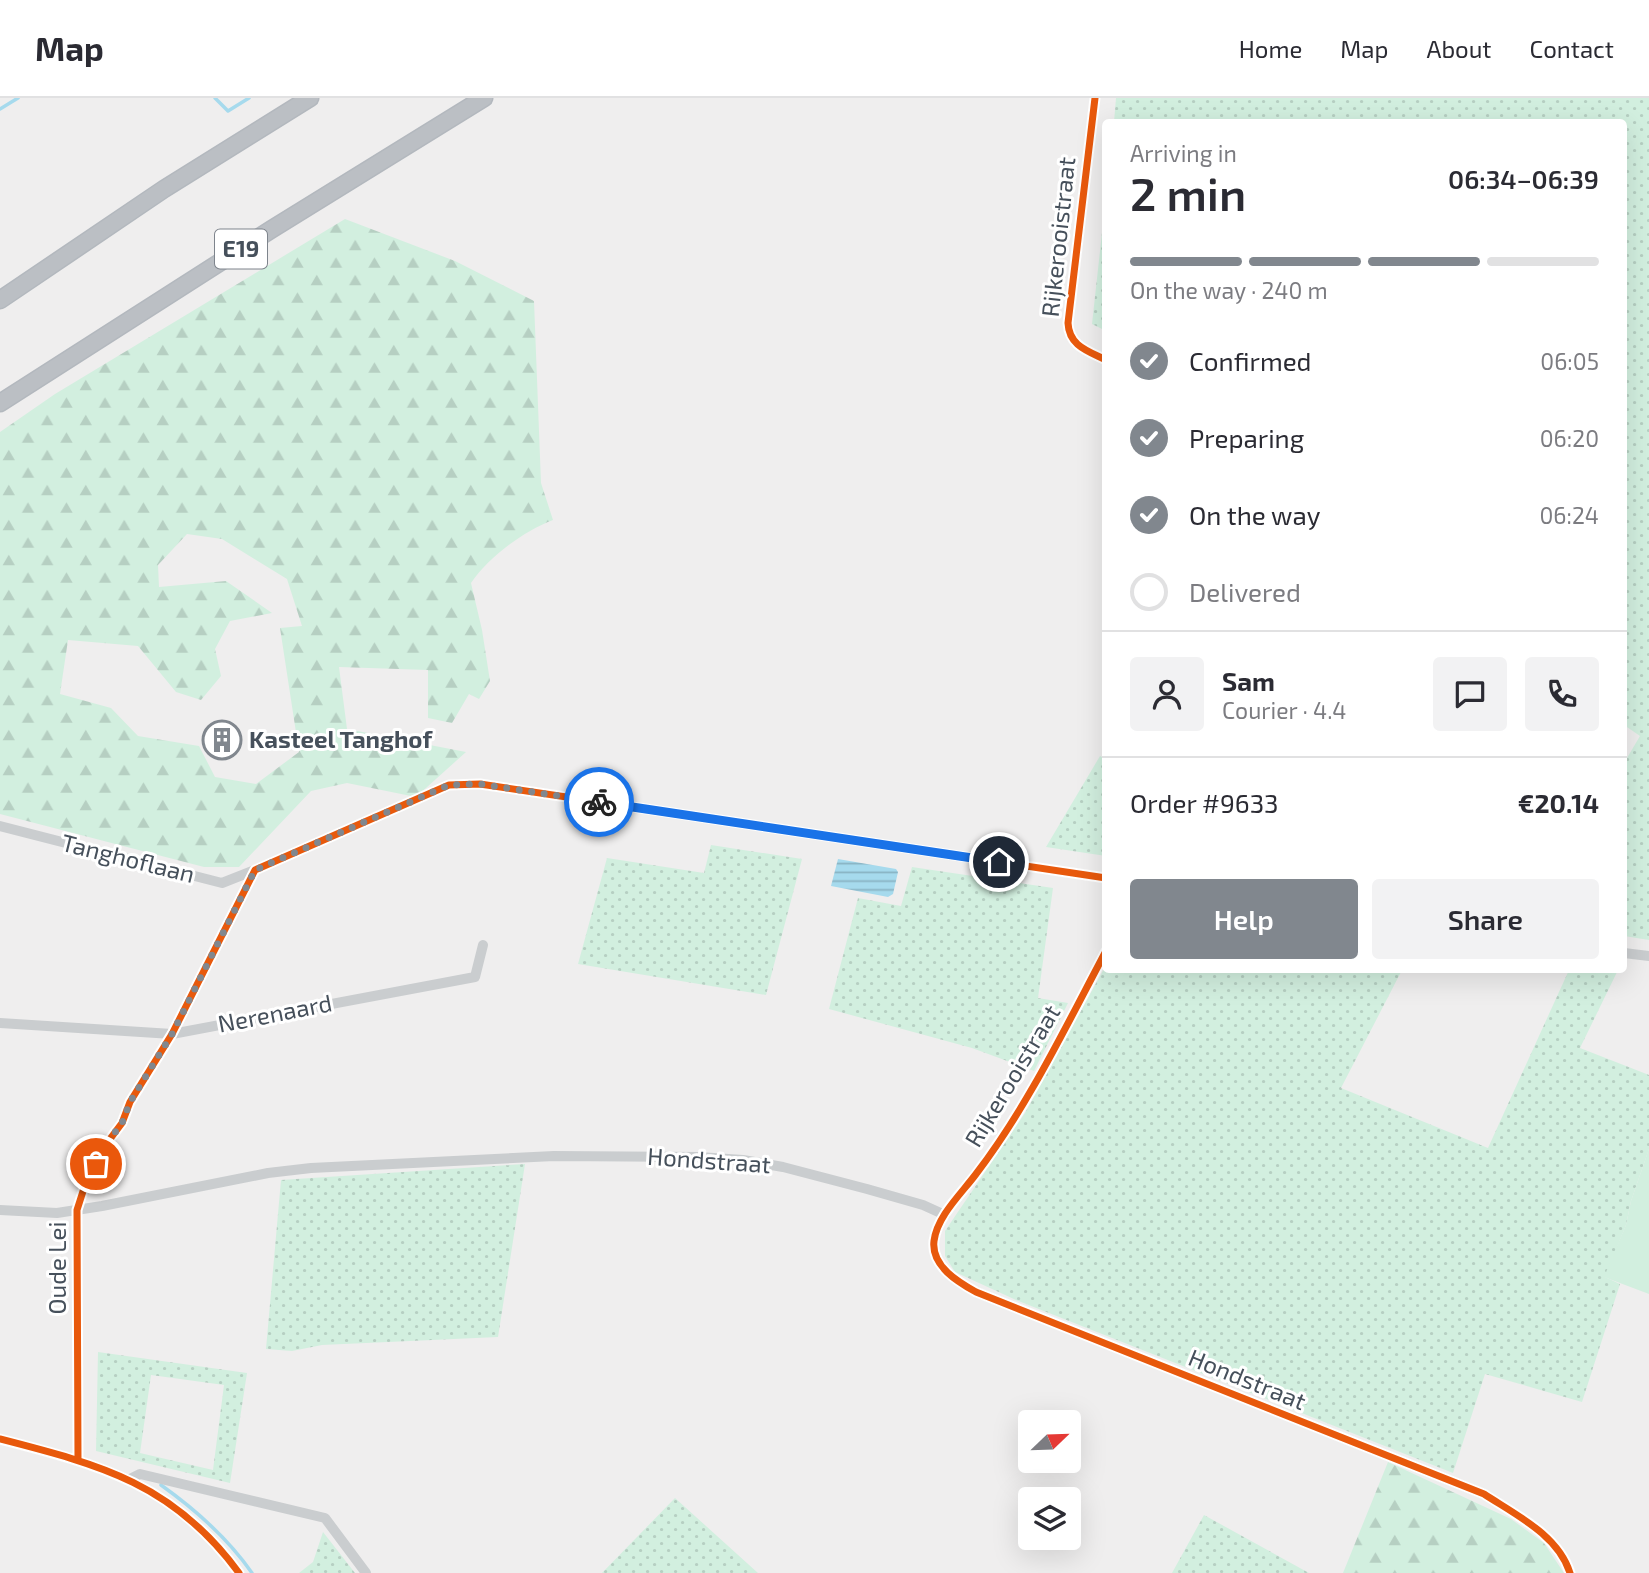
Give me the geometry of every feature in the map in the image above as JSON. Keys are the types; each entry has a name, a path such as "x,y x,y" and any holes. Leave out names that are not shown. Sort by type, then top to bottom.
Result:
{"highway":[{"path":"0,300 164,189 310,98"},
{"name":"E19","path":"0,403 484,98"}],"street":[{"name":"Rijkerooistraat","path":"1095,98 1068,333 1072,341 1102,358"},
{"name":"Tanghoflaan","path":"0,826 222,883 449,785 480,784 1102,876"},
{"name":"Oude Lei","path":"78,1459 77,1210 85,1185 107,1143 122,1123 130,1102 172,1034 255,870"},
{"name":"Nerenaard","path":"0,1023 172,1034 475,977 483,945"},
{"path":"1627,953 1649,956"},
{"name":"Rijkerooistraat","path":"944,1215 1006,1131 1102,958"},
{"name":"Hondstraat","path":"0,1209 57,1213 268,1173 492,1157 699,1157 743,1160 783,1167 923,1205 944,1215 934,1241 935,1254 958,1282 1280,1415 1468,1487 1522,1519 1546,1537 1563,1555 1570,1573"},
{"path":"0,1439 78,1459 130,1479 173,1504 214,1541 239,1573"},
{"path":"130,1479 141,1474 325,1518 366,1573"}],"green space":[{"path":"1116,98 1649,98 1649,940 1627,936 1627,758 1640,736 1627,727 1627,119 1114,119"},
{"path":"345,219 455,261 534,301 541,483 553,520 507,546 471,583 490,681 479,699 469,694 452,723 428,718 428,670 339,667 347,729 466,752 416,797 347,783 311,791 239,867 204,867 0,814 0,432 55,394","holes":["187,534 222,539 287,579 302,626 280,628 299,752 256,784 215,777 199,746 138,736 111,708 60,694 68,640 138,646 176,692 201,700 221,676 215,649 230,621 272,613 226,581 159,587 158,565"]},
{"path":"1102,233 1102,329 1092,324"},
{"path":"1100,756 1102,757 1102,855 1046,847"},
{"path":"711,845 802,859 766,995 578,964 607,858 704,873"},
{"path":"912,867 1053,888 1038,998 1068,1003 1034,1071 972,1048 829,1009 858,898 901,906"},
{"path":"1102,972 1400,973 1341,1088 1488,1148 1568,973 1617,973 1580,1048 1649,1075 1649,1149 1631,1201 1626,1225 1605,1277 1620,1284 1582,1402 1485,1374 1453,1473 1016,1300 955,1272 945,1256 945,1231 1025,1113"},
{"path":"1649,1149 1649,1294 1604,1277 1626,1225 1631,1201"},
{"path":"525,1164 498,1337 322,1345 292,1351 266,1349 281,1180"},
{"path":"98,1352 247,1373 230,1483 96,1451","holes":["151,1375 224,1385 213,1470 140,1453"]},
{"path":"1388,1462 1511,1519 1544,1543 1564,1573 1343,1573"},
{"path":"675,1498 758,1573 602,1573"},
{"path":"1204,1515 1309,1573 1172,1573"},
{"path":"323,1532 355,1573 299,1573 313,1562"}],"water":[{"path":"838,859 896,869 898,872 893,894 888,897 831,886"}],"waterway":[{"path":"0,109 18,98"},
{"path":"215,98 228,111 249,98"},
{"path":"161,1485 210,1525 252,1573"}],"cycle path":[{"path":"1095,98 1068,323 1069,331 1076,342 1102,358"},
{"path":"78,1459 77,1210 85,1185 107,1143 122,1123 130,1102 172,1034 255,870 449,785 480,784 1102,877"},
{"path":"1102,959 1013,1121 940,1223 934,1250 941,1265 954,1278 976,1292 1484,1494 1546,1537 1556,1548 1570,1573"},
{"path":"0,1439 71,1458 133,1482 188,1518 239,1573"}],"way so far":[{"path":"96,1164 172,1034 255,870 449,785 480,784 599,802"}],"place":[{"name":"Kasteel Tanghof","path":"222,740"}],"route":[{"path":"599,802 999,862"}]}
